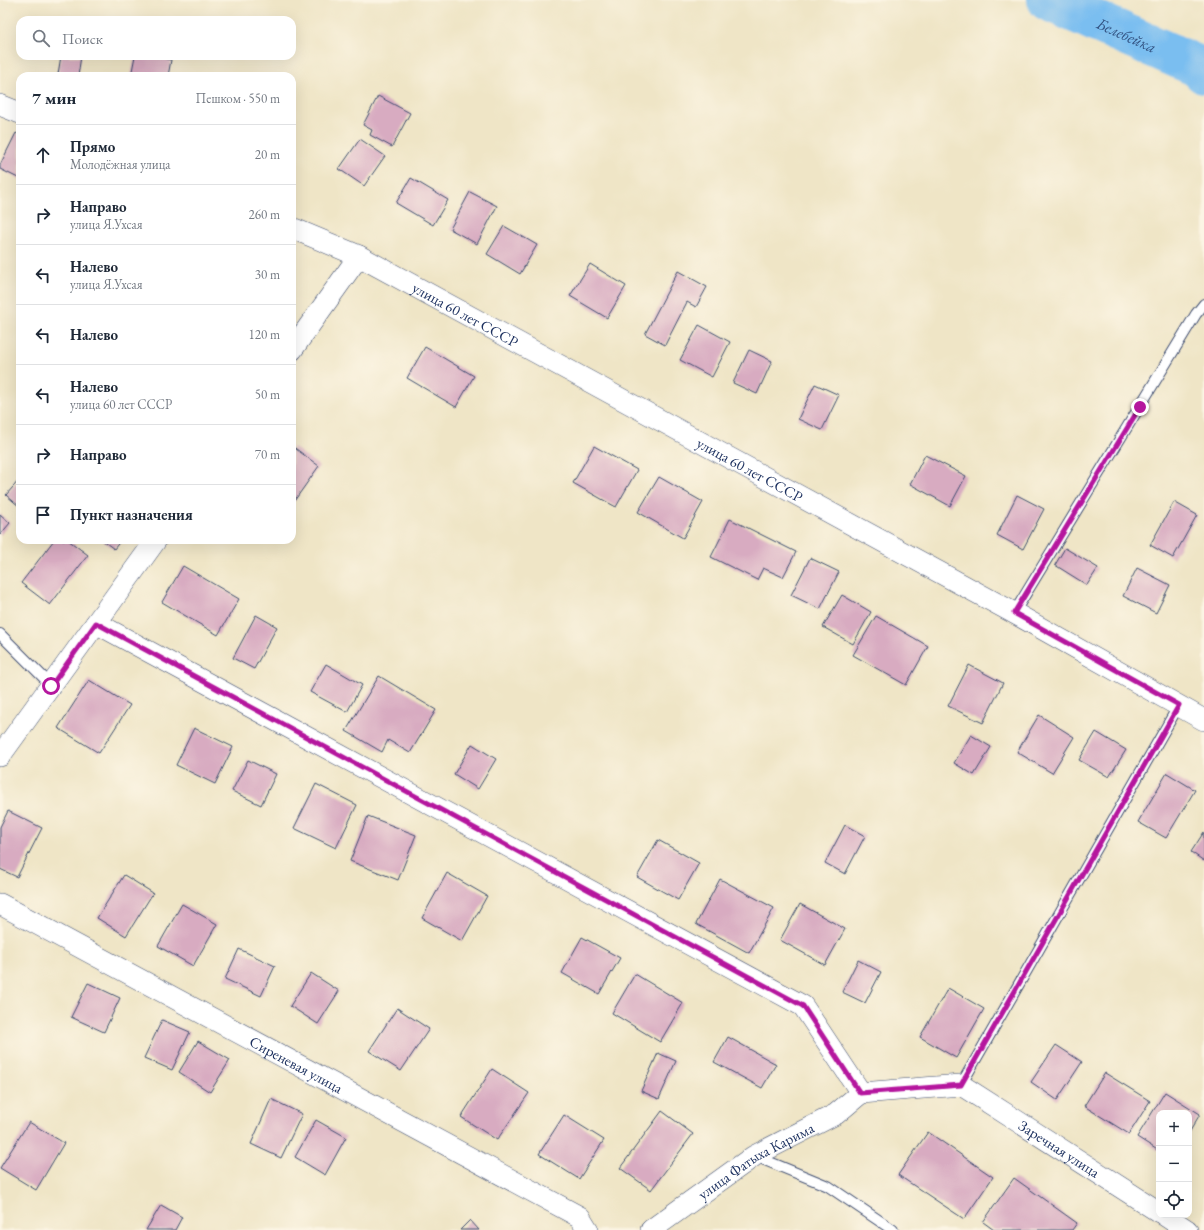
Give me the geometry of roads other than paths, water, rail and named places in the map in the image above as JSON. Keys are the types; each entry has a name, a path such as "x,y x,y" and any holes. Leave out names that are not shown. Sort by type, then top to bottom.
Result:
{"street":[{"path":"0,105 16,111"},
{"name":"улица 60 лет СССР","path":"296,230 360,256 1014,613 1204,720"},
{"path":"296,344 360,256"},
{"path":"0,756 153,544"},
{"path":"96,623 803,1006 860,1093 961,1085"},
{"name":"Сиреневая улица","path":"0,904 580,1217 588,1230"},
{"name":"Заречная улица","path":"961,1085 1156,1210"},
{"name":"улица Фатыха Карима","path":"652,1230 754,1156 836,1114 860,1093"},
{"path":"1169,1218 1187,1230"}],"lane":[{"path":"1014,613 1196,314 1204,304"},
{"path":"0,634 51,686"},
{"path":"961,1085 1179,705"},
{"path":"754,1156 828,1186 893,1230"}],"waterway":[{"name":"Белебейка","path":"1048,0 1197,66 1204,73"}]}
